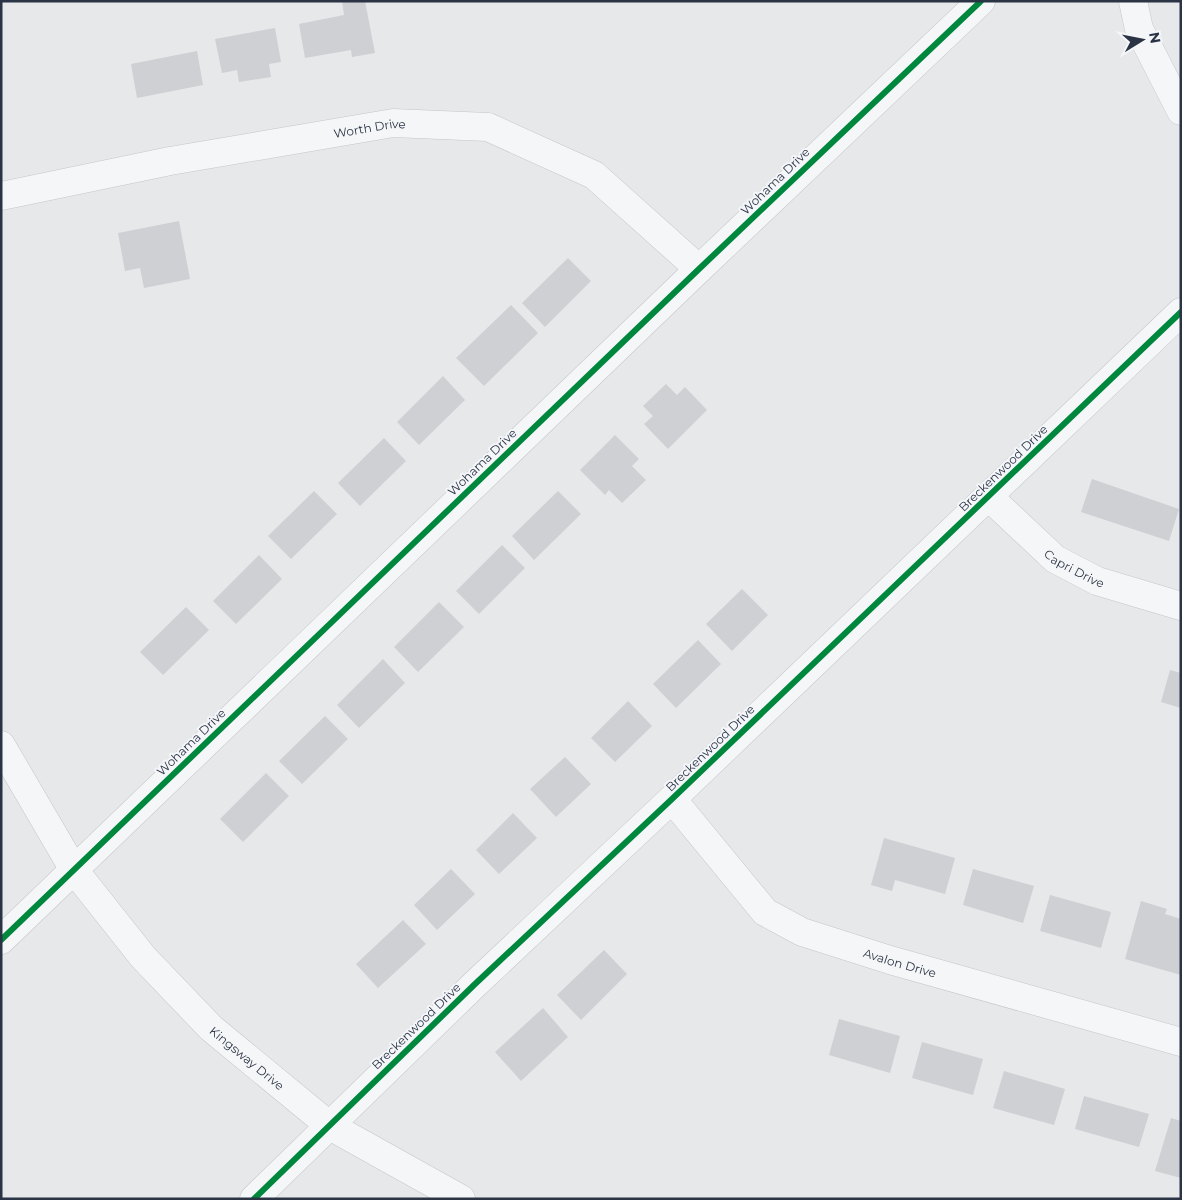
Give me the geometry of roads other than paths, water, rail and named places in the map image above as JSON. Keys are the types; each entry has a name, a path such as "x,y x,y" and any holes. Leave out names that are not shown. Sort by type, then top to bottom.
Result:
{"street":[{"name":"Wohama Drive","path":"1,940 699,269 981,1"},
{"path":"1133,1 1139,29 1181,110"},
{"name":"Worth Drive","path":"1,196 170,161 393,123 488,127 594,175 699,269"},
{"name":"Breckenwood Drive","path":"254,1199 474,985 672,800 1181,312"},
{"name":"Capri Drive","path":"989,497 1055,559 1097,581 1181,606"},
{"name":"Kingsway Drive","path":"1,745 74,870 143,957 211,1028 330,1126 461,1199"},
{"name":"Avalon Drive","path":"672,800 765,912 802,932 890,960 1181,1042"}]}
